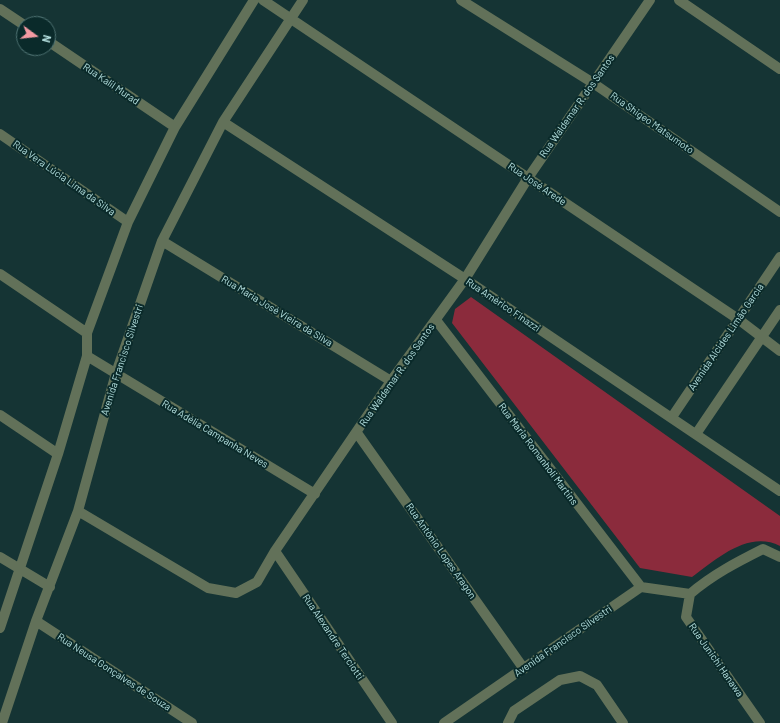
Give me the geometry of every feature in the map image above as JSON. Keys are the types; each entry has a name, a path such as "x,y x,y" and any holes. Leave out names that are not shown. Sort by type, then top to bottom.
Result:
{"street":[{"path":"0,628 58,454 88,356 87,333 128,222 175,127 254,0"},
{"name":"Rua José Arede","path":"263,0 397,92 738,319 780,351"},
{"name":"Avenida Francisco Silvestri","path":"2,723 36,621 78,511 116,373 162,241 223,122 292,19 303,0"},
{"name":"Rua Shigeo Matsumoto","path":"461,0 593,83 780,212"},
{"name":"Rua Waldemar R. dos Santos","path":"78,511 208,588 236,593 257,582 275,551 357,433 391,381 465,280 528,178 650,0"},
{"path":"679,0 780,69"},
{"path":"0,9 16,20"},
{"name":"Rua Kalil Murad","path":"56,46 175,127"},
{"name":"Rua Américo Finazzi","path":"223,122 672,417 780,491"},
{"name":"Rua Vera Lúcia Lima da Silva","path":"0,134 128,222"},
{"name":"Rua Maria José Vieira da Silva","path":"162,241 391,381"},
{"name":"Avenida Alcides Limão Garcia","path":"672,417 780,257"},
{"path":"0,274 87,333"},
{"path":"696,434 780,310"},
{"name":"Rua Maria Romanholi Martins","path":"436,320 640,587"},
{"name":"Rua Adélia Campanha Neves","path":"88,356 315,494"},
{"path":"0,414 58,454"},
{"name":"Rua Antônio Lopes Aragon","path":"357,433 524,669"},
{"path":"640,587 690,594 704,582 763,549 780,557"},
{"name":"Rua Alexandre Terciotti","path":"275,551 392,723"},
{"path":"0,557 50,587"},
{"name":"Avenida Francisco Silvestri","path":"444,723 524,669 640,587"},
{"name":"Rua Junichi Hanawa","path":"690,594 686,617 760,723"},
{"name":"Rua Neusa Gonçalves de Souza","path":"36,621 192,723"},
{"path":"508,723 514,711 560,680 580,676 597,685 624,723"}],"shaded area":[{"path":"471,297 780,516 780,546 768,542 745,544 722,555 692,577 640,568 452,323 455,309"}]}
